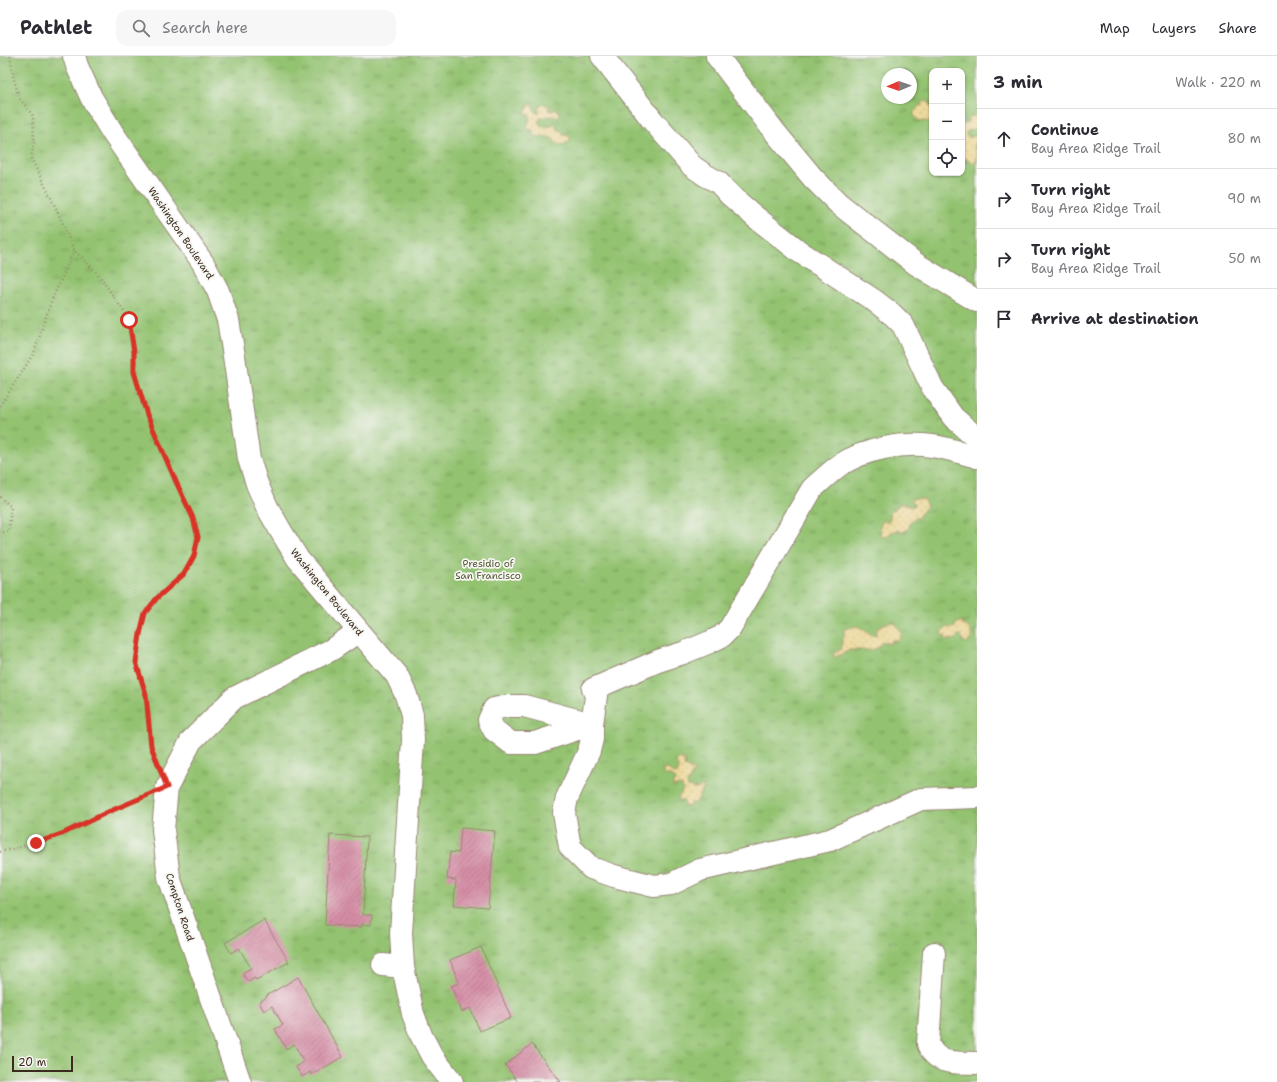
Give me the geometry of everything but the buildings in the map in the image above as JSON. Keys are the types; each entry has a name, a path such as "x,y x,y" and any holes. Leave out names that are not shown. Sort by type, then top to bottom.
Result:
{"street":[{"name":"Washington Boulevard","path":"74,56 91,97 112,132 203,263 218,291 229,327 249,459 257,484 267,506 298,559 397,676 406,696 412,715 413,740 401,933 393,966 421,1035 432,1056 452,1082"},
{"path":"602,56 653,121 692,166 718,182 730,195 754,216 800,252 893,314 903,325 932,387 953,417 977,438"},
{"path":"717,56 813,178 839,204 916,264 977,301"},
{"path":"977,457 934,446 914,444 881,449 857,456 841,464 829,474 812,489 730,628 722,636 593,689 596,696 592,724 592,739 589,751 567,798 564,813 570,847 591,868 614,876 654,886 670,884 700,870 830,840 921,799 977,797"},
{"name":"Compton Road","path":"240,1082 169,877 163,830 167,787 191,741 234,698 331,650 359,631"},
{"path":"934,953 928,1044 931,1052 937,1058 946,1061 977,1063"}],"path":[{"path":"0,852 36,843 64,833 108,812 167,787 151,746 146,695 136,662 145,613 157,598 184,574 194,556 198,537 193,518 147,415 134,372 134,352 129,320 98,274 74,250 56,208 31,158 34,144 33,116 20,99 14,80 10,56"},
{"path":"0,406 34,353 51,302 74,250"},
{"path":"0,497 11,508 9,531 0,533"}],"green space":[{"name":"Presidio of San Francisco","path":"0,56 977,56 977,1082 0,1082"}],"sand":[{"path":"923,101 928,101 929,102 929,122 917,120 913,113 919,106 922,105"},
{"path":"531,104 536,112 539,113 539,107 544,104 549,105 548,110 551,111 557,109 560,114 558,117 549,116 540,118 539,121 541,127 552,126 555,124 557,129 562,131 563,135 569,136 571,141 565,144 557,145 549,137 537,137 533,135 532,129 528,131 527,128 530,116 525,112"},
{"path":"976,115 977,117 977,128 967,131 966,134 968,137 977,136 977,144 975,144 974,148 977,151 977,159 974,163 965,158 965,123 967,123 970,117"},
{"path":"913,498 923,499 927,505 918,518 914,518 911,521 906,531 894,531 887,537 882,537 880,526 884,520 887,522 890,519 891,511 899,504 908,504 911,507 914,506 914,503 911,501"},
{"path":"962,621 963,625 968,627 972,634 971,640 966,643 962,639 961,635 958,635 955,640 945,640 946,636 942,635 941,632 950,627 953,628 956,626 955,624"},
{"path":"894,622 902,633 899,640 892,640 890,644 882,641 879,647 872,650 850,650 836,657 833,655 836,651 839,651 842,648 842,638 845,634 843,630 860,627 875,636 877,634 876,631 881,625"},
{"path":"679,759 685,761 684,766 694,770 687,784 688,787 697,789 702,786 704,788 696,803 691,803 688,807 684,806 684,801 680,801 678,798 683,790 682,786 678,785 673,788 673,783 676,779 669,775 663,775 663,769 668,769 674,774 677,773 679,769 676,763"}],"route":[{"path":"36,843 64,833 108,812 167,787 151,746 146,695 136,662 145,613 157,598 184,574 194,556 198,537 193,518 147,415 134,372 134,352 129,320"}]}
